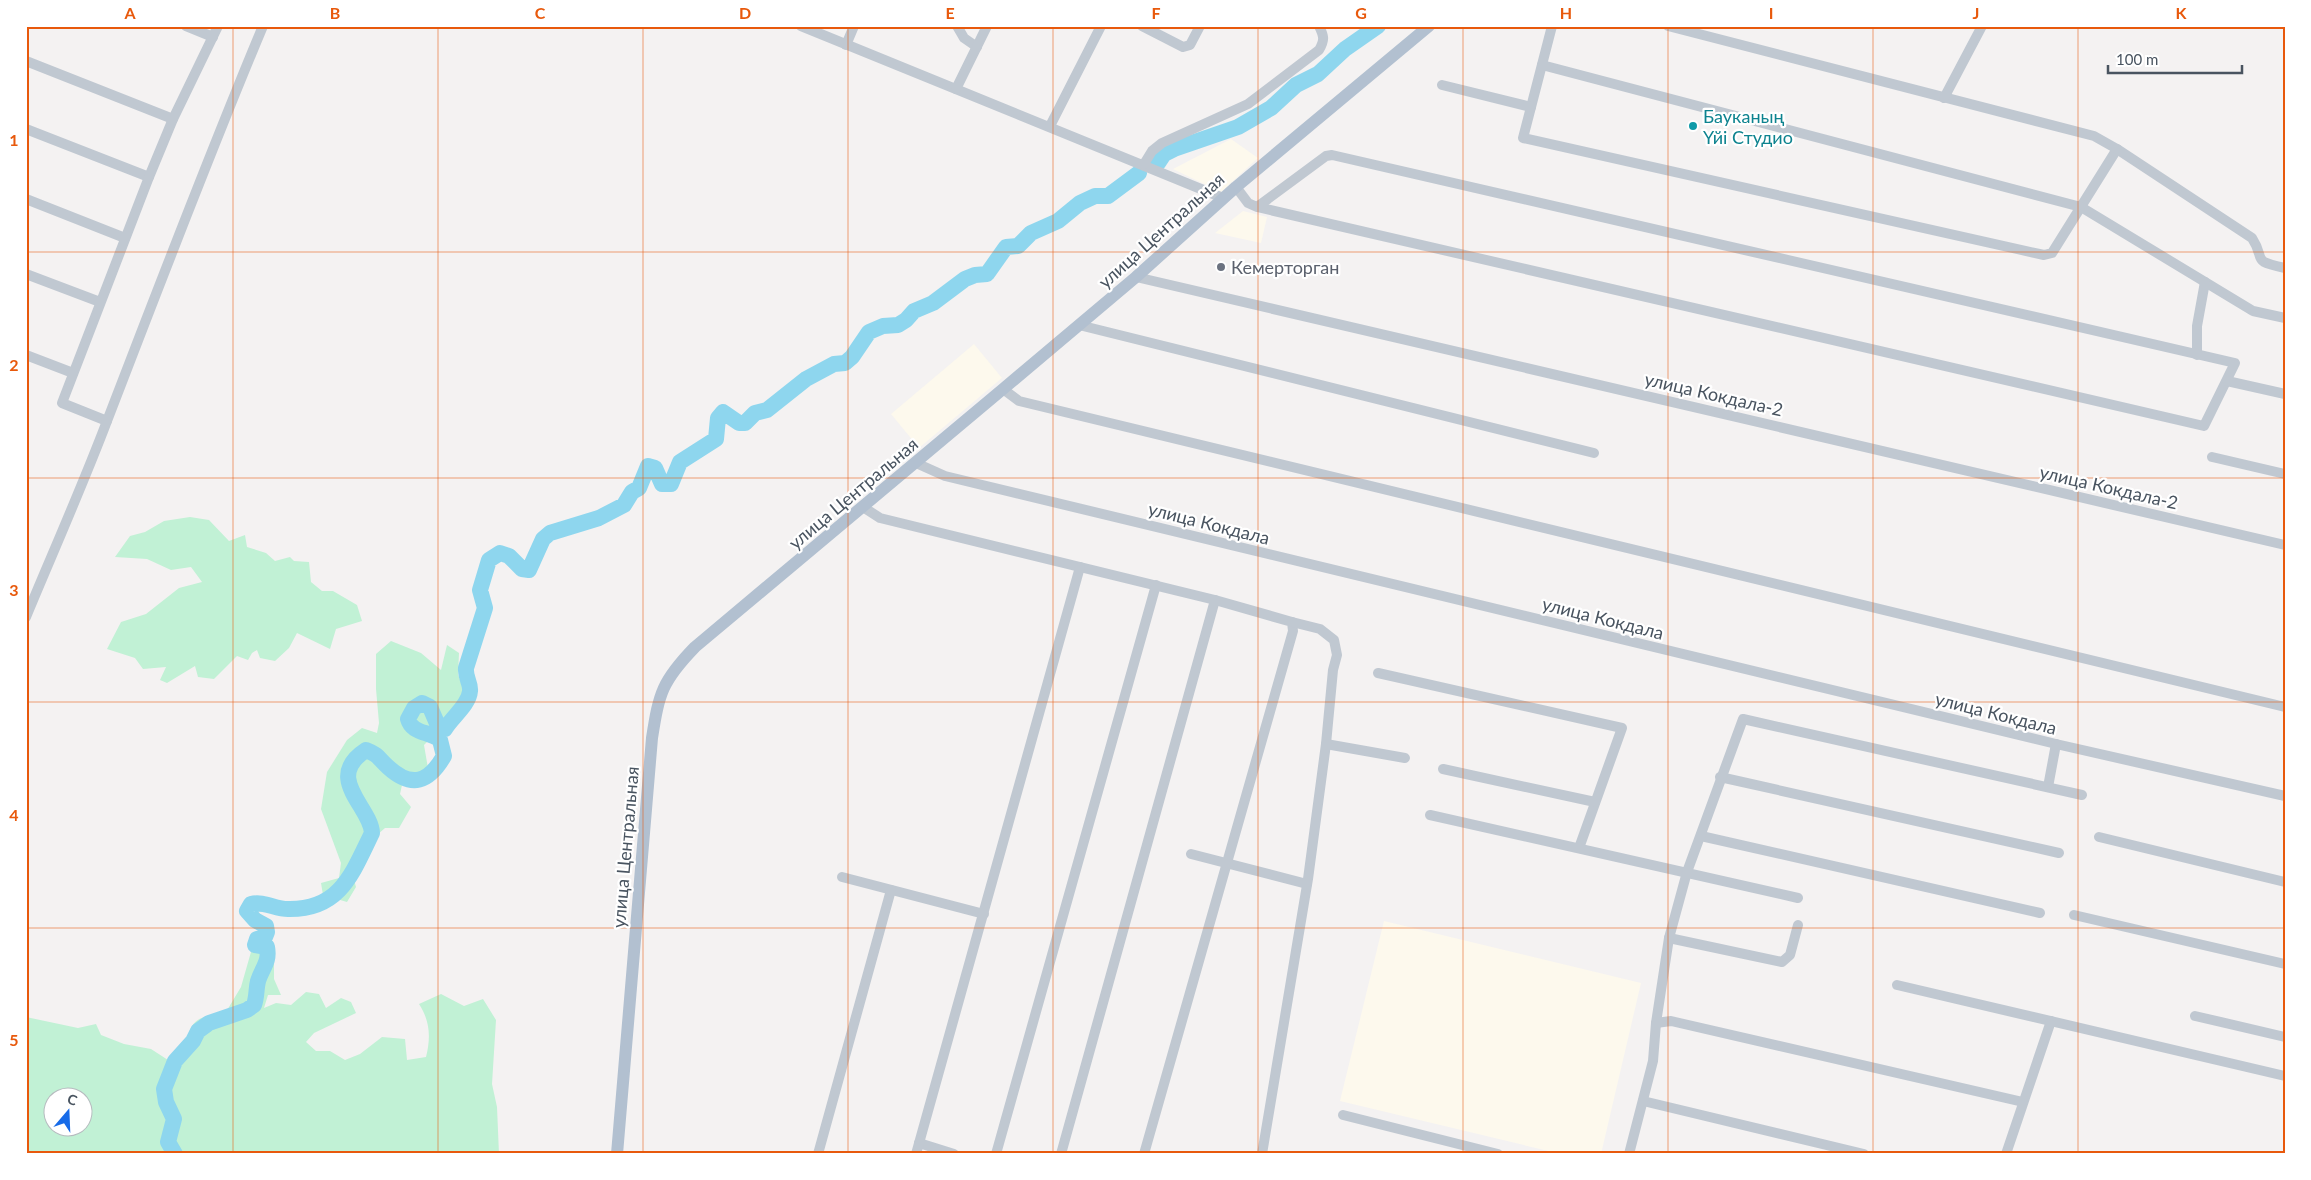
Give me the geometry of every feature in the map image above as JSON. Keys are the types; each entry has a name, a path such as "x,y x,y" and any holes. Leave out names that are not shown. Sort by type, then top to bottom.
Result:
{"main road":[{"name":"улица Центральная","path":"617,1154 652,738 661,693 673,669 695,647 1004,389 1136,276 1223,198 1429,26"}],"street":[{"path":"186,26 213,37"},
{"path":"107,421 62,403 173,119 218,26"},
{"path":"26,617 107,421 134,347 218,134 263,26"},
{"path":"801,26 1144,164 1223,198"},
{"path":"846,44 854,26"},
{"path":"957,26 964,38 977,47"},
{"path":"956,89 987,26"},
{"path":"1050,126 1101,26"},
{"path":"1142,26 1183,47 1190,45 1200,26"},
{"path":"1144,164 1152,151 1162,143 1248,104 1319,50 1324,35 1319,26"},
{"path":"1552,26 1523,138 2044,255 2052,253 2117,149"},
{"path":"1668,26 2094,136 2117,149 2252,238 2260,260 2264,263 2285,268"},
{"path":"1944,98 1982,26"},
{"path":"26,61 173,119"},
{"path":"1542,65 2081,207 2253,311 2285,318"},
{"path":"1442,85 1531,107"},
{"path":"26,129 149,177"},
{"path":"1236,187 1248,203 1257,207 2204,426 2235,363 1332,155 1326,156 1257,207"},
{"path":"26,199 125,238"},
{"path":"26,274 100,302"},
{"name":"улица Кокдала-2","path":"1136,276 2285,545"},
{"path":"2197,355 2197,326 2205,282"},
{"path":"1079,325 1594,452"},
{"path":"26,355 73,373"},
{"path":"2227,381 2285,394"},
{"path":"1004,389 1019,401 2285,708"},
{"path":"2212,457 2285,474"},
{"name":"улица Кокдала","path":"916,463 945,476 2056,744 2285,796"},
{"path":"862,507 880,518 1215,600 1320,630 1334,640 1337,655 1333,670 1326,744 1307,884 1262,1154"},
{"path":"916,1154 1080,567"},
{"path":"996,1154 1156,585"},
{"path":"1061,1154 1215,600"},
{"path":"1144,1154 1293,631 1292,622"},
{"path":"1378,673 1622,728 1579,848"},
{"path":"1629,1154 1653,1061 1656,1023 1669,938 1687,872 1720,777 1743,719 2082,795"},
{"path":"1326,744 1405,758"},
{"path":"2048,788 2056,744"},
{"path":"1443,769 1595,802"},
{"path":"1720,777 2059,853"},
{"path":"1430,815 1798,898"},
{"path":"1701,836 2040,914"},
{"path":"2098,837 2285,882"},
{"path":"1191,854 1307,884"},
{"path":"842,877 984,914"},
{"path":"818,1154 891,890"},
{"path":"2074,915 2285,964"},
{"path":"1669,938 1782,962 1790,955 1798,925"},
{"path":"1897,985 2285,1076"},
{"path":"2195,1016 2285,1036"},
{"path":"1656,1023 1670,1021 2023,1102"},
{"path":"2006,1154 2051,1021"},
{"path":"1642,1101 1864,1154"},
{"path":"1343,1114 1498,1154"},
{"path":"919,1143 954,1154"}],"shaded area":[{"path":"1231,139 1258,158 1221,192 1173,169"},
{"path":"1243,211 1267,217 1261,243 1215,233"},
{"path":"974,344 1002,378 919,448 891,414"},
{"path":"1384,921 1641,983 1601,1154 1561,1154 1340,1101"}],"green space":[{"path":"190,517 209,520 229,541 245,535 247,547 266,553 275,561 290,557 294,561 309,562 311,582 322,591 333,591 357,605 362,621 336,629 330,649 297,633 289,648 275,661 260,658 257,650 252,653 248,660 237,656 214,679 198,677 195,666 167,683 160,680 166,667 143,669 135,658 107,649 121,622 146,614 179,588 202,582 191,567 171,570 147,559 115,557 130,536 145,532 164,521"},
{"path":"391,641 421,653 441,670 447,645 459,653 458,675 465,692 456,713 424,745 429,774 404,776 400,794 411,807 399,828 385,828 370,841 363,864 353,876 356,887 347,902 323,895 321,883 339,878 341,863 321,809 327,772 347,740 362,728 377,733 379,723 376,689 376,654"},
{"path":"251,952 274,953 274,979 281,995 268,995 264,1008 276,1003 291,1005 306,992 319,994 326,1008 341,998 351,1002 356,1013 314,1033 306,1042 316,1051 330,1051 345,1060 360,1054 382,1037 405,1039 407,1060 426,1057 429,1043 428,1029 423,1010 419,1004 441,994 464,1006 483,999 496,1020 492,1084 497,1107 499,1154 26,1154 26,1017 78,1028 96,1024 101,1035 124,1044 151,1049 168,1060 186,1048 190,1030 197,1021 208,1016 226,1012 241,987"}],"waterway":[{"path":"1158,163 1164,154 1174,149 1238,127 1271,108 1296,85 1318,74 1345,49 1378,26"},
{"path":"175,1154 168,1142 174,1119 166,1102 164,1089 175,1061 193,1041 198,1031 209,1023 247,1010 255,1002 258,981 267,961 268,952 267,947 255,945 257,939 265,937 267,932 266,926 255,920 247,911 251,904 256,903 288,909 306,908 320,903 342,887 358,862 372,833 370,823 352,792 349,782 349,771 354,761 366,750 376,755 397,774 412,780 426,777 444,756 440,740 417,730 410,724 408,719 414,708 422,703 430,707 439,728 445,729 467,701 470,688 466,668 485,608 480,590 489,560 500,553 509,556 522,569 529,570 543,539 550,533 599,518 624,505 632,492 639,488 648,466 655,468 662,484 671,484 680,462 716,439 718,418 723,412 739,423 745,423 755,413 767,410 806,379 834,364 845,363 852,357 869,332 883,326 898,325 906,320 914,311 933,303 965,279 975,275 987,274 1006,247 1018,246 1031,233 1058,221 1080,203 1095,196 1108,196 1139,173"}],"place":[{"name":"Бауканың Үйі Студио","path":"1693,126"},
{"name":"Кемерторган","path":"1221,267"}]}
